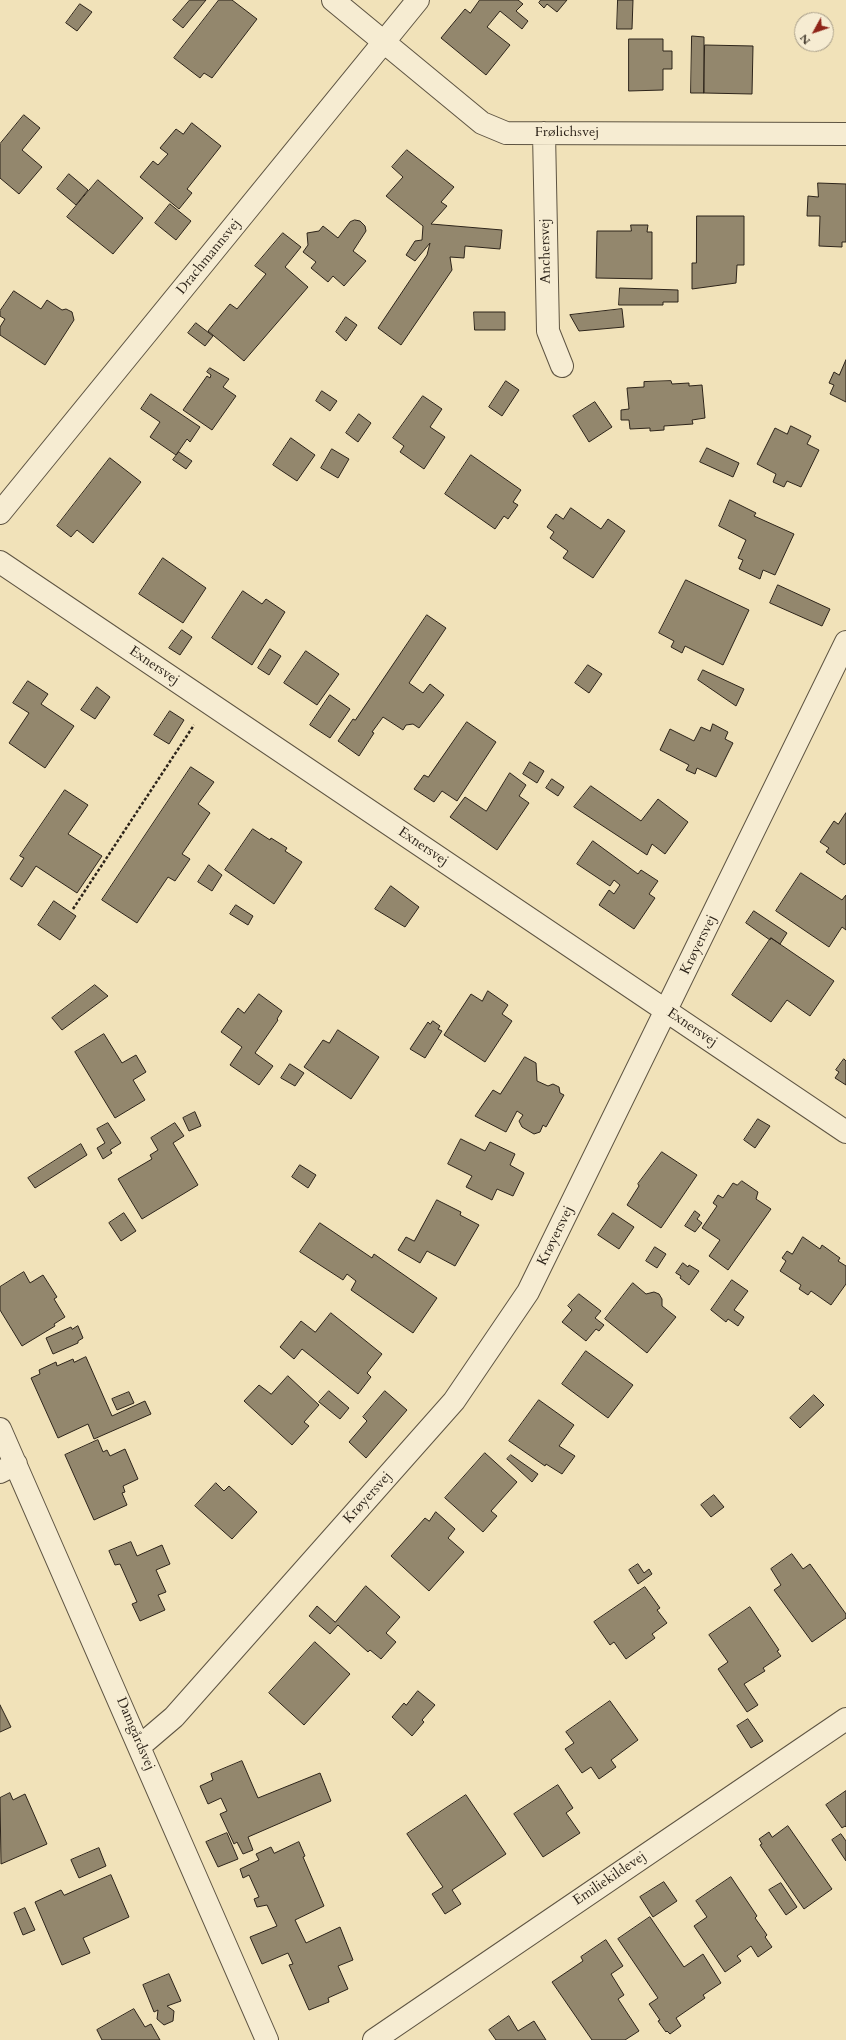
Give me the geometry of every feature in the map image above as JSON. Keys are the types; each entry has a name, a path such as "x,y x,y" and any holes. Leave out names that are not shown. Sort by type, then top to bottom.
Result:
{"street":[{"name":"Frølichsvej","path":"333,0 482,123 506,132 846,134"},
{"name":"Drachmannsvej","path":"0,513 418,0"},
{"name":"Anchersvej","path":"544,133 548,331 562,366"},
{"name":"Exnersvej","path":"0,562 846,1132"},
{"name":"Krøyersvej","path":"140,1746 174,1716 454,1402 528,1292 667,1012 846,642"},
{"name":"Damgårdsvej","path":"0,1429 8,1468 140,1746 267,2040"},
{"name":"Emiliekildevej","path":"374,2040 846,1719"}],"path":[{"path":"73,909 209,703"}],"building":[{"path":"190,0 206,0 183,28 173,20"},
{"path":"219,0 232,0 257,19 212,78 204,73 200,78 174,58"},
{"path":"480,0 518,0 523,4 516,11 528,21 522,29 500,11 487,27 510,45 486,75 441,38 465,9 470,13"},
{"path":"541,0 567,0 557,12 547,4 544,8 539,3"},
{"path":"618,0 633,0 632,29 617,29"},
{"path":"80,4 92,12 77,31 66,23"},
{"path":"692,36 704,37 704,93 691,93"},
{"path":"629,39 663,39 663,51 672,51 672,69 663,69 663,90 629,91"},
{"path":"705,45 753,46 752,94 704,93"},
{"path":"24,115 40,128 22,150 42,167 19,194 0,178 0,144"},
{"path":"192,123 221,146 187,189 192,193 179,209 140,177 153,161 158,165 168,154 160,148 176,129 183,134"},
{"path":"407,150 454,187 441,202 447,206 431,224 502,230 500,249 465,246 464,258 450,257 452,270 401,345 378,328 427,255 430,243 415,261 406,255 415,241 422,240 423,226 386,196 403,177 392,167"},
{"path":"69,174 88,190 76,205 57,189"},
{"path":"98,180 143,218 113,254 67,217"},
{"path":"818,183 846,184 846,242 842,242 842,247 819,246 820,216 807,216 808,196 818,197"},
{"path":"170,204 191,221 176,240 155,223"},
{"path":"697,216 744,216 744,265 737,265 736,283 692,289 692,263 696,263"},
{"path":"355,220 360,221 365,226 366,231 353,251 366,261 344,286 333,276 328,282 311,268 316,262 303,252 308,245 307,233 319,231 323,226 338,238 350,222"},
{"path":"631,225 648,225 647,232 652,232 652,279 596,278 597,231 631,231"},
{"path":"283,233 301,247 285,267 308,287 244,361 208,331 230,304 237,309 266,274 255,266"},
{"path":"620,288 678,290 678,302 663,302 663,305 619,305"},
{"path":"14,291 41,309 47,300 62,310 66,309 72,312 74,320 45,365 0,335 0,327 5,319 0,316 0,311"},
{"path":"622,309 624,327 579,331 570,315"},
{"path":"474,312 505,312 505,330 475,330"},
{"path":"346,317 357,325 346,341 336,332"},
{"path":"196,323 213,336 205,346 188,333"},
{"path":"846,360 846,402 830,394 834,385 829,383 834,372 839,375"},
{"path":"210,368 229,379 223,387 236,396 212,430 183,410 207,376 210,378 211,375 207,372"},
{"path":"506,381 519,390 502,416 489,407"},
{"path":"671,381 672,384 689,383 689,386 702,385 705,418 692,420 693,424 664,426 664,430 650,431 650,428 630,429 629,420 621,420 621,410 629,409 627,388 644,387 644,382"},
{"path":"322,391 337,401 330,411 316,401"},
{"path":"151,394 200,427 190,442 187,439 176,455 150,437 160,422 141,409"},
{"path":"423,396 442,409 430,427 445,437 424,469 400,452 404,446 393,438"},
{"path":"595,402 612,427 589,442 573,416"},
{"path":"359,414 371,423 358,442 346,433"},
{"path":"791,426 811,436 807,444 819,450 801,487 787,481 784,487 773,482 776,474 757,464 775,428 787,434"},
{"path":"291,438 315,455 297,481 273,465"},
{"path":"707,448 739,463 733,477 700,462"},
{"path":"332,449 349,459 338,478 321,468"},
{"path":"179,452 192,461 186,469 173,460"},
{"path":"471,455 521,490 513,502 518,505 508,519 504,516 495,529 445,494"},
{"path":"110,458 141,482 93,543 77,530 71,537 57,526"},
{"path":"730,500 756,513 754,516 794,534 775,575 763,570 760,579 739,569 743,560 738,558 746,540 719,526"},
{"path":"571,508 601,529 608,519 625,531 593,578 563,558 568,551 550,538 554,532 547,527 556,514 563,519"},
{"path":"163,558 206,588 183,623 139,594"},
{"path":"686,580 749,610 723,665 685,646 682,653 671,647 674,641 659,633"},
{"path":"778,585 830,609 822,626 770,603"},
{"path":"243,591 262,604 266,599 285,612 252,665 212,638"},
{"path":"427,615 446,628 409,683 423,693 430,684 444,695 419,728 413,724 406,725 403,730 383,717 372,732 374,733 359,756 338,741 353,719 355,720"},
{"path":"182,630 192,637 180,655 169,648"},
{"path":"270,649 281,656 269,675 258,668"},
{"path":"306,651 339,674 317,705 284,683"},
{"path":"588,665 602,674 589,693 575,683"},
{"path":"703,670 744,689 736,706 698,680"},
{"path":"28,681 48,694 41,704 74,726 45,768 9,743 29,713 13,703"},
{"path":"97,687 110,697 95,719 81,710"},
{"path":"330,695 350,709 330,738 310,725"},
{"path":"170,711 184,720 169,744 154,735"},
{"path":"467,722 496,742 457,801 442,791 434,802 414,789 424,775 428,777"},
{"path":"713,724 728,732 725,739 733,743 716,777 697,768 695,774 686,770 689,765 660,750 670,729 694,741 701,727 710,731"},
{"path":"530,762 544,771 537,783 523,774"},
{"path":"191,767 214,782 198,804 210,813 182,854 190,859 175,881 168,877 137,923 102,900"},
{"path":"510,773 526,785 519,796 529,803 497,850 450,817 465,797 486,811"},
{"path":"552,779 564,787 558,796 546,788"},
{"path":"591,786 641,821 658,799 688,822 665,854 652,844 647,855 574,807"},
{"path":"65,790 88,805 68,834 102,856 77,893 36,866 22,887 10,879 24,858 20,856"},
{"path":"846,813 846,863 844,865 826,852 829,848 820,842 834,821 838,824"},
{"path":"253,829 270,840 271,838 287,848 285,851 302,862 274,904 225,870"},
{"path":"593,841 638,874 641,870 658,881 649,894 655,898 634,929 599,905 609,890 614,894 620,885 614,880 610,886 577,864"},
{"path":"209,865 222,875 212,891 198,882"},
{"path":"801,873 842,900 846,895 846,930 842,927 829,947 776,911"},
{"path":"391,886 419,907 405,927 375,909"},
{"path":"54,901 76,916 60,940 38,925"},
{"path":"236,905 253,916 248,925 230,914"},
{"path":"754,911 787,933 780,944 771,938 770,940 746,923"},
{"path":"771,938 834,981 810,1016 787,1000 771,1022 732,995"},
{"path":"95,985 108,996 62,1030 52,1018"},
{"path":"488,991 508,1005 502,1014 512,1021 485,1062 444,1035 471,994 482,1001"},
{"path":"259,994 282,1011 277,1019 278,1020 255,1053 273,1066 259,1085 230,1065 242,1047 221,1032 238,1008 244,1013"},
{"path":"433,1021 440,1026 438,1029 442,1031 425,1058 410,1049 428,1022 430,1024"},
{"path":"338,1030 379,1057 351,1099 304,1067 323,1040 329,1043"},
{"path":"104,1034 122,1063 136,1055 146,1072 133,1080 145,1100 115,1118 75,1052"},
{"path":"525,1057 536,1063 537,1081 548,1086 553,1084 559,1087 560,1093 564,1095 546,1127 543,1125 540,1132 534,1134 522,1127 519,1121 523,1115 517,1111 506,1132 475,1116 493,1090 500,1094"},
{"path":"844,1059 846,1061 846,1085 835,1078 839,1072 836,1070"},
{"path":"290,1064 304,1073 295,1086 281,1078"},
{"path":"195,1112 201,1126 189,1131 183,1118"},
{"path":"758,1119 770,1126 755,1148 744,1140"},
{"path":"108,1123 121,1143 110,1150 112,1153 103,1159 97,1148 105,1143 97,1129"},
{"path":"175,1123 184,1136 173,1143 198,1185 142,1219 118,1179 152,1159 150,1155 158,1150 151,1138"},
{"path":"461,1139 485,1151 490,1142 515,1154 510,1165 524,1173 513,1196 497,1189 492,1200 466,1187 472,1176 448,1164"},
{"path":"81,1144 87,1155 35,1188 28,1178"},
{"path":"662,1152 697,1175 661,1228 627,1205 639,1186 638,1184"},
{"path":"300,1165 316,1175 308,1188 292,1177"},
{"path":"742,1181 758,1192 756,1199 771,1209 728,1270 709,1256 720,1240 702,1228 717,1206 713,1203 718,1195 723,1198 733,1183 737,1185"},
{"path":"437,1200 461,1212 460,1215 479,1225 455,1266 427,1251 420,1263 398,1250 406,1237 414,1241"},
{"path":"695,1211 700,1215 697,1219 702,1223 695,1232 685,1226"},
{"path":"124,1213 136,1231 121,1241 109,1223"},
{"path":"613,1213 634,1227 619,1249 598,1235"},
{"path":"320,1223 372,1258 374,1254 437,1298 413,1333 351,1290 356,1281 347,1274 343,1280 300,1252"},
{"path":"803,1237 820,1249 822,1245 840,1258 838,1261 846,1266 846,1284 831,1305 811,1291 808,1295 799,1289 801,1285 780,1271 786,1261 782,1258 787,1251 792,1254"},
{"path":"655,1247 666,1254 657,1268 646,1261"},
{"path":"683,1263 688,1267 689,1265 699,1271 689,1285 676,1273"},
{"path":"24,1272 30,1283 43,1275 57,1297 54,1299 65,1317 54,1324 55,1326 22,1346 0,1310 0,1287"},
{"path":"732,1280 748,1291 734,1310 744,1317 738,1326 728,1319 726,1322 711,1310"},
{"path":"633,1283 646,1294 654,1292 659,1294 662,1299 662,1306 676,1317 647,1353 605,1319"},
{"path":"579,1294 601,1311 595,1318 604,1325 599,1331 596,1329 586,1341 562,1322 572,1310 568,1306"},
{"path":"331,1313 382,1354 367,1373 371,1377 358,1394 302,1349 294,1359 280,1347 301,1321 315,1332"},
{"path":"78,1326 83,1338 78,1341 78,1343 53,1354 46,1338 71,1327 72,1329"},
{"path":"586,1351 633,1385 608,1418 562,1384"},
{"path":"86,1357 112,1416 145,1401 151,1414 94,1439 88,1424 58,1438 31,1378 40,1374 39,1370 56,1362 57,1366 73,1359 74,1362"},
{"path":"288,1376 319,1405 304,1422 309,1426 292,1445 244,1401 259,1385 271,1394"},
{"path":"329,1391 349,1408 340,1419 319,1402"},
{"path":"385,1391 407,1410 366,1458 349,1442 367,1421 363,1417"},
{"path":"129,1392 134,1403 117,1410 112,1399"},
{"path":"814,1395 824,1405 800,1428 790,1418"},
{"path":"539,1400 574,1425 559,1446 575,1456 562,1474 546,1464 545,1466 509,1441"},
{"path":"98,1440 103,1452 107,1450 110,1456 125,1449 138,1479 123,1486 125,1492 122,1493 127,1505 94,1520 65,1455"},
{"path":"485,1453 517,1482 491,1511 497,1516 483,1532 445,1498"},
{"path":"511,1455 538,1474 532,1482 507,1459"},
{"path":"216,1483 224,1491 229,1486 257,1512 232,1539 195,1506"},
{"path":"714,1495 724,1507 711,1517 701,1505"},
{"path":"436,1512 455,1529 448,1538 464,1552 429,1591 391,1556 425,1518 429,1521"},
{"path":"131,1542 137,1556 162,1545 170,1564 156,1570 166,1592 158,1595 165,1610 140,1621 132,1604 137,1602 120,1564 115,1565 109,1551"},
{"path":"792,1554 803,1569 810,1564 846,1614 846,1618 812,1642 774,1590 781,1585 771,1569"},
{"path":"638,1564 644,1573 649,1569 652,1574 638,1584 629,1570"},
{"path":"366,1586 400,1617 386,1633 396,1642 381,1659 370,1650 368,1652 338,1625 330,1634 309,1616 317,1606 335,1622"},
{"path":"645,1587 660,1608 657,1610 667,1623 652,1634 655,1638 626,1659 614,1642 610,1645 594,1622"},
{"path":"750,1607 779,1650 777,1651 781,1656 763,1668 765,1671 744,1684 758,1705 747,1712 718,1669 728,1662 709,1635"},
{"path":"315,1642 350,1674 304,1725 269,1693"},
{"path":"418,1691 435,1705 422,1720 424,1722 412,1736 392,1717 404,1703 406,1705"},
{"path":"610,1701 638,1740 611,1760 616,1767 599,1779 591,1767 582,1773 565,1749 574,1743 566,1732"},
{"path":"0,1705 11,1727 0,1732"},
{"path":"748,1719 763,1741 751,1748 737,1726"},
{"path":"242,1761 258,1798 320,1773 331,1801 248,1837 253,1850 243,1854 237,1842 234,1844 220,1814 227,1811 221,1798 208,1804 200,1786 213,1780 211,1774"},
{"path":"558,1785 573,1808 566,1813 580,1833 543,1857 514,1814"},
{"path":"846,1791 846,1827 845,1826 842,1828 826,1805"},
{"path":"10,1793 13,1800 25,1794 47,1844 1,1864 0,1798"},
{"path":"466,1795 506,1854 452,1890 461,1904 445,1914 432,1894 443,1887 407,1834"},
{"path":"788,1826 832,1889 804,1909 760,1845 762,1844 759,1839 769,1832 772,1837"},
{"path":"227,1833 238,1859 218,1867 206,1842"},
{"path":"841,1834 846,1841 846,1861 832,1840"},
{"path":"299,1842 305,1856 303,1857 324,1906 295,1920 306,1943 340,1927 353,1960 338,1966 348,1989 328,1998 329,2002 309,2010 289,1965 293,1964 288,1953 262,1964 250,1937 277,1926 267,1905 257,1907 254,1899 259,1897 249,1875 243,1878 240,1869 259,1860 256,1854 271,1847 274,1853"},
{"path":"99,1848 106,1866 79,1878 71,1860"},
{"path":"111,1875 129,1917 83,1938 90,1953 62,1965 35,1902 61,1890 64,1895"},
{"path":"731,1877 757,1916 755,1918 767,1935 765,1937 772,1947 758,1957 751,1946 737,1956 741,1961 725,1972 694,1926 707,1917 696,1901"},
{"path":"664,1882 677,1901 653,1917 640,1897"},
{"path":"781,1883 797,1907 786,1915 769,1890"},
{"path":"25,1908 35,1930 23,1935 14,1913"},
{"path":"650,1917 684,1967 703,1954 721,1983 703,1995 705,1998 676,2018 681,2026 670,2034 667,2031 666,2032 658,2021 660,2020 649,2004 658,1998 618,1939"},
{"path":"606,1940 623,1966 611,1974 624,1995 618,1999 639,2031 625,2040 592,2040 552,1982 583,1961 581,1957"},
{"path":"169,1974 181,2001 167,2006 174,2011 173,2021 164,2025 157,2019 158,2010 154,2012 143,1985"},
{"path":"134,2009 145,2027 151,2024 160,2040 102,2040 97,2030"},
{"path":"509,2016 518,2031 534,2021 546,2040 496,2040 489,2030"}]}
